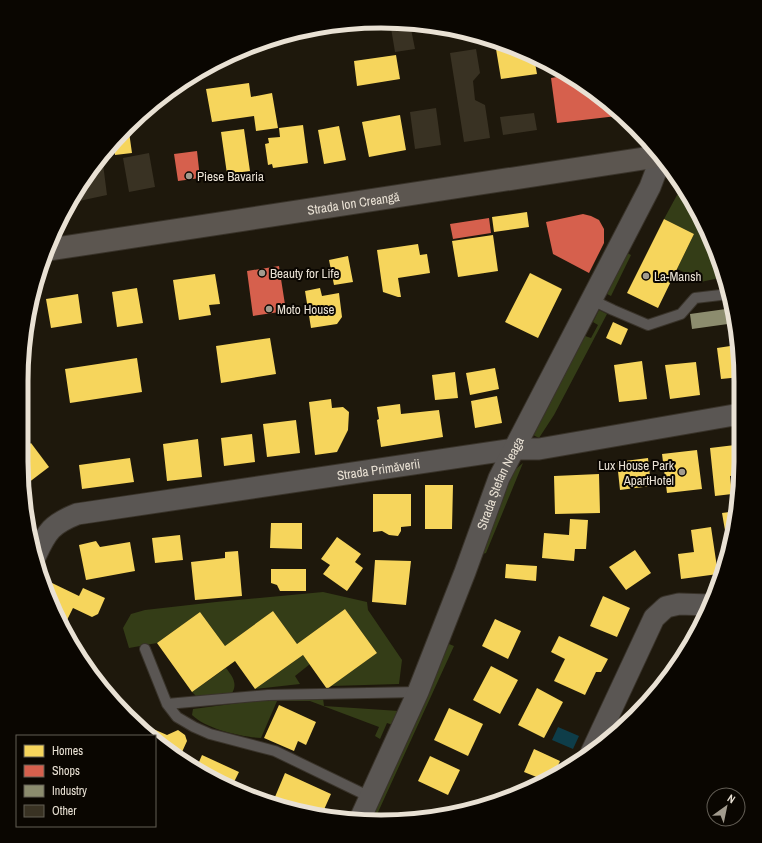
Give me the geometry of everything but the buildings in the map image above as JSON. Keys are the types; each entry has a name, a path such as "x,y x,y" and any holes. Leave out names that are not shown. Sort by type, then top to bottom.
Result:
{"main road":[{"name":"Strada Ion Creangă","path":"54,249 654,158"}],"street":[{"name":"Strada Ștefan Neaga","path":"362,814 418,692 465,572 499,478 650,187 659,163"},
{"name":"Strada Primăverii","path":"39,549 50,529 61,520 78,514 514,449 539,449 734,415"},
{"path":"596,742 654,618 666,607 679,604 704,605"}],"lane":[{"path":"592,300 648,325 680,314 695,298 723,295"},
{"path":"145,649 167,704 177,717 210,734 275,751 370,797"},
{"path":"167,704 268,695 418,692"}],"green space":[{"path":"681,194 698,225 701,237 703,237 707,246 718,278 696,283 688,274 677,269 694,234 664,219 677,195"},
{"path":"627,253 631,255 611,296 607,294"},
{"path":"599,310 607,314 554,415 539,438 531,434 585,336 591,338 598,325 593,322"},
{"path":"523,463 486,553 480,555 510,474"},
{"path":"323,592 367,602 368,610 402,660 399,684 331,686 377,653 345,609 297,644 273,611 225,646 200,612 157,643 129,648 123,628 131,614 145,610"},
{"path":"449,644 454,646 377,815 371,815"},
{"path":"303,655 310,664 295,676 300,684 255,689"},
{"path":"226,668 234,683 232,693 196,696 192,692"},
{"path":"277,698 323,698 324,706 399,711 393,725 387,723 380,739 375,736 379,727 310,701 277,701 261,738 244,736 215,728 198,720 192,715 193,709"}],"water":[{"path":"558,727 579,736 573,749 552,740"}],"place":[{"name":"Piese Bavaria","path":"189,176"},
{"name":"Beauty for Life","path":"262,273"},
{"name":"La-Mansh","path":"646,276"},
{"name":"Moto House","path":"269,309"},
{"name":"Lux House Park ApartHotel","path":"682,472"}]}
